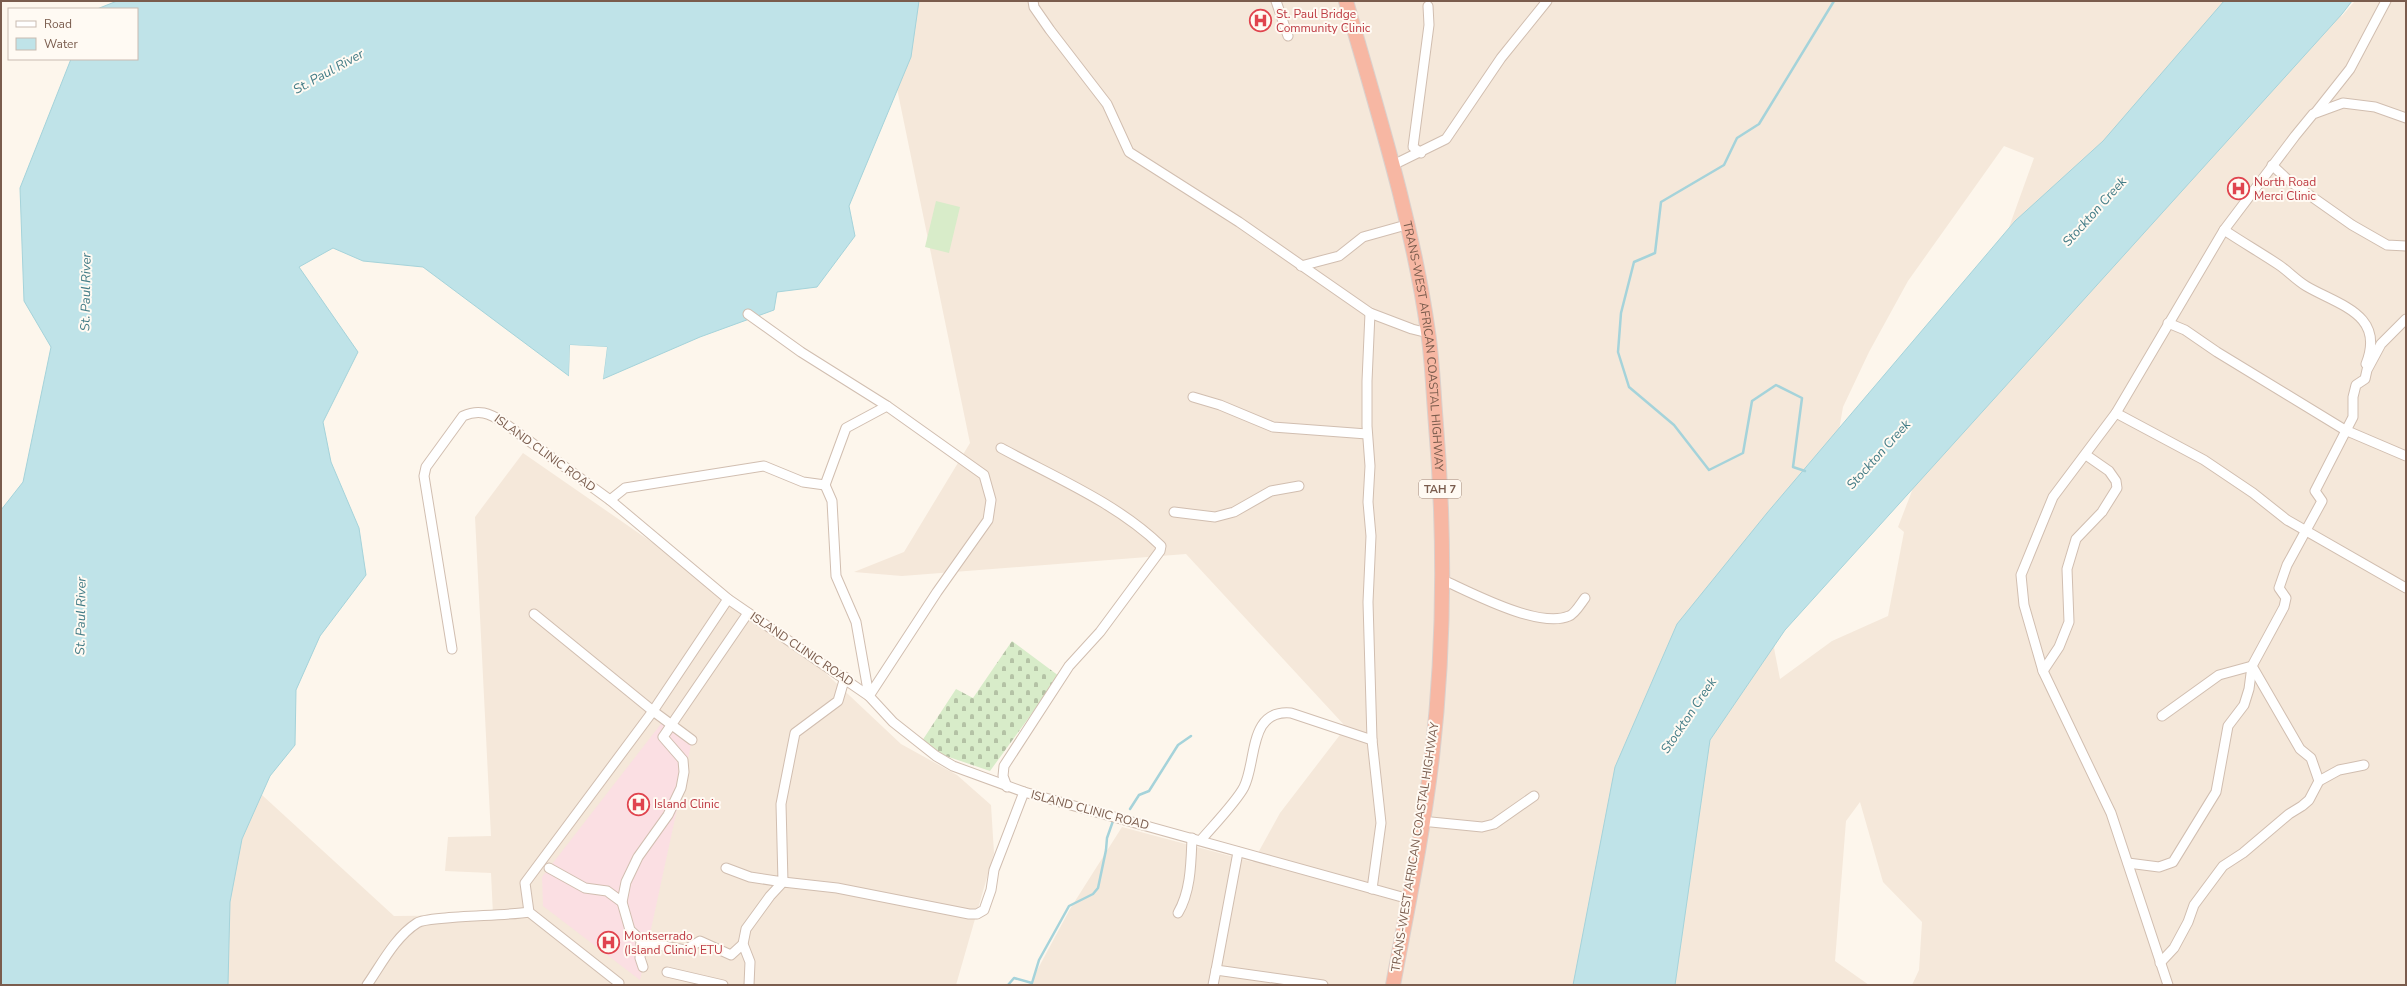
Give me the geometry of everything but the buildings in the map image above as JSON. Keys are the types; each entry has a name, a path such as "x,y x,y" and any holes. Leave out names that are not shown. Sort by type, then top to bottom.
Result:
{"highway":[{"name":"TRANS-WEST AFRICAN COASTAL HIGHWAY","path":"1346,1 1393,165 1428,332 1439,462 1443,580 1437,702 1431,761 1409,899 1393,985"}],"street":[{"path":"1033,1 1034,7 1050,30 1107,104 1129,152 1239,222 1370,313 1412,329 1428,332"},
{"path":"1276,1 1288,36"},
{"path":"1393,165 1421,153 1446,139 1501,58 1547,1"},
{"path":"2168,985 2111,813 2043,671 2024,605 2021,574 2053,497 2116,413 2224,230 2272,165 2350,69 2386,1"},
{"path":"1421,153 1413,147 1429,25 1428,6"},
{"path":"2313,114 2342,103 2355,103 2406,118"},
{"path":"2272,165 2288,180 2352,225 2387,245 2406,246"},
{"path":"1301,266 1339,256 1363,237 1406,225"},
{"path":"2224,230 2280,265 2305,286 2356,312 2364,323 2370,338 2370,350 2366,363 2367,370"},
{"path":"1370,313 1367,381 1367,434 1370,466 1368,502 1371,536 1368,602 1372,740 1381,823 1372,889"},
{"path":"748,314 801,352 887,406 984,474 991,500 988,520 937,592 870,696"},
{"path":"2128,863 2166,866 2178,857 2219,785 2220,767 2228,726 2244,704 2250,685 2252,666 2284,607 2286,598 2280,588 2287,565 2304,530 2322,500 2315,491 2354,414 2353,397 2356,385 2365,380 2367,370 2381,344 2406,319"},
{"path":"2168,323 2192,334 2216,352 2345,430 2406,456"},
{"path":"1193,397 1220,405 1273,427 1367,434"},
{"path":"870,696 856,622 836,576 832,501 825,485 846,428 887,406"},
{"name":"ISLAND CLINIC ROAD","path":"452,649 424,476 426,467 464,416 472,412 489,413 610,500 728,599 870,696 894,722 936,756 1007,787 1409,899"},
{"path":"2116,413 2204,460 2304,530 2406,588"},
{"path":"1001,448 1107,506 1161,546 1160,551 1127,597 1069,666 1004,766 1003,776 1007,787"},
{"path":"2043,671 2059,647 2069,622 2067,569 2076,539 2102,512 2117,488 2116,481 2109,471 2086,455"},
{"path":"610,500 625,488 764,466 803,482 825,485"},
{"path":"1174,512 1215,517 1234,512 1271,491 1299,486"},
{"path":"1443,580 1531,617 1553,619 1570,616 1585,598"},
{"path":"619,983 529,912 525,883 653,711 728,599"},
{"path":"643,967 640,958 641,940 630,930 622,902 626,882 638,857 668,815 681,788 684,772 683,760 663,737 748,613"},
{"path":"534,614 653,711 692,740"},
{"path":"2162,716 2219,675 2252,666"},
{"path":"2252,666 2300,749 2311,758 2316,768 2319,781"},
{"path":"749,985 750,962 743,944 746,929 770,896 783,882 781,804 795,733 838,701 844,677"},
{"path":"1178,913 1184,903 1197,839 1244,787 1257,735 1267,719 1277,712 1291,713 1372,740"},
{"path":"2160,963 2174,948 2188,922 2194,905 2223,866 2243,854 2289,814 2309,800 2319,781 2339,770 2364,765"},
{"path":"726,868 750,877 837,888 878,898 977,914 984,910 991,890 994,870 1024,792"},
{"path":"1421,821 1482,828 1494,824 1534,796"},
{"path":"1213,985 1238,852"},
{"path":"549,868 584,888 607,891 622,902"},
{"path":"367,985 402,936 418,923 510,916 529,912"},
{"path":"648,943 685,950 700,941 731,955 743,944"},
{"path":"1216,970 1323,985"},
{"path":"667,972 723,985"}],"shaded area":[{"path":"879,1 2345,1 2341,17 2355,1 2406,1 2406,985 1912,985 1919,970 1922,922 1883,882 1860,802 1846,821 1835,961 1869,985 1033,985 1034,976 1070,909 1122,827 1253,862 1280,813 1346,727 1186,554 902,576 854,572 904,552 970,443","holes":["2004,146 2034,158 1941,416 1898,527 1904,532 1888,616 1832,641 1780,679 1774,648 1825,512 1843,407 1869,352 1908,281"]},
{"path":"523,453 783,633 901,744 957,775 991,805 994,853 956,985 218,985 244,786 262,795 394,916 493,915 491,873 445,871 448,837 491,836 475,517"},
{"name":"Island Clinic","path":"664,720 692,740 640,980 543,906 542,877"}],"green space":[{"path":"936,201 960,207 949,253 925,247"},
{"path":"1012,641 1059,676 990,771 937,753 922,741 956,689 973,698"}],"water":[{"name":"St. Paul River","path":"117,1 919,1 911,57 849,206 855,236 817,287 777,292 774,310 700,337 603,379 607,347 570,345 569,376 423,267 363,261 333,248 299,267 358,352 323,422 331,462 359,528 366,575 320,636 296,690 295,745 270,776 242,839 230,902 228,985 1,985 1,510 23,482 51,347 24,301 20,188 71,60 138,60 138,8 100,8"},
{"name":"Stockton Creek","path":"2224,1 2352,1 2342,14 1785,630 1710,740 1675,985 1573,985 1615,767 1677,624 1767,513 2015,221 2103,141"}],"pier":[{"path":"570,345 607,347 603,379 601,378 605,349 572,347 571,376 569,376"}],"waterway":[{"path":"1805,471 1793,467 1802,398 1776,385 1752,401 1743,453 1709,470 1674,425 1629,387 1618,352 1621,313 1634,262 1655,253 1661,202 1724,165 1737,138 1759,124 1834,1"},
{"path":"1130,809 1139,795 1149,791 1178,745 1191,736"},
{"path":"1008,985 1014,978 1032,983 1039,960 1069,906 1093,894 1098,888 1107,838 1113,821"}],"place":[{"name":"St. Paul Bridge Community Clinic","path":"1261,21"},
{"name":"North Road Merci Clinic","path":"2238,189"},
{"name":"Island Clinic","path":"639,804"},
{"name":"Montserrado (Island Clinic) ETU","path":"608,943"}]}
